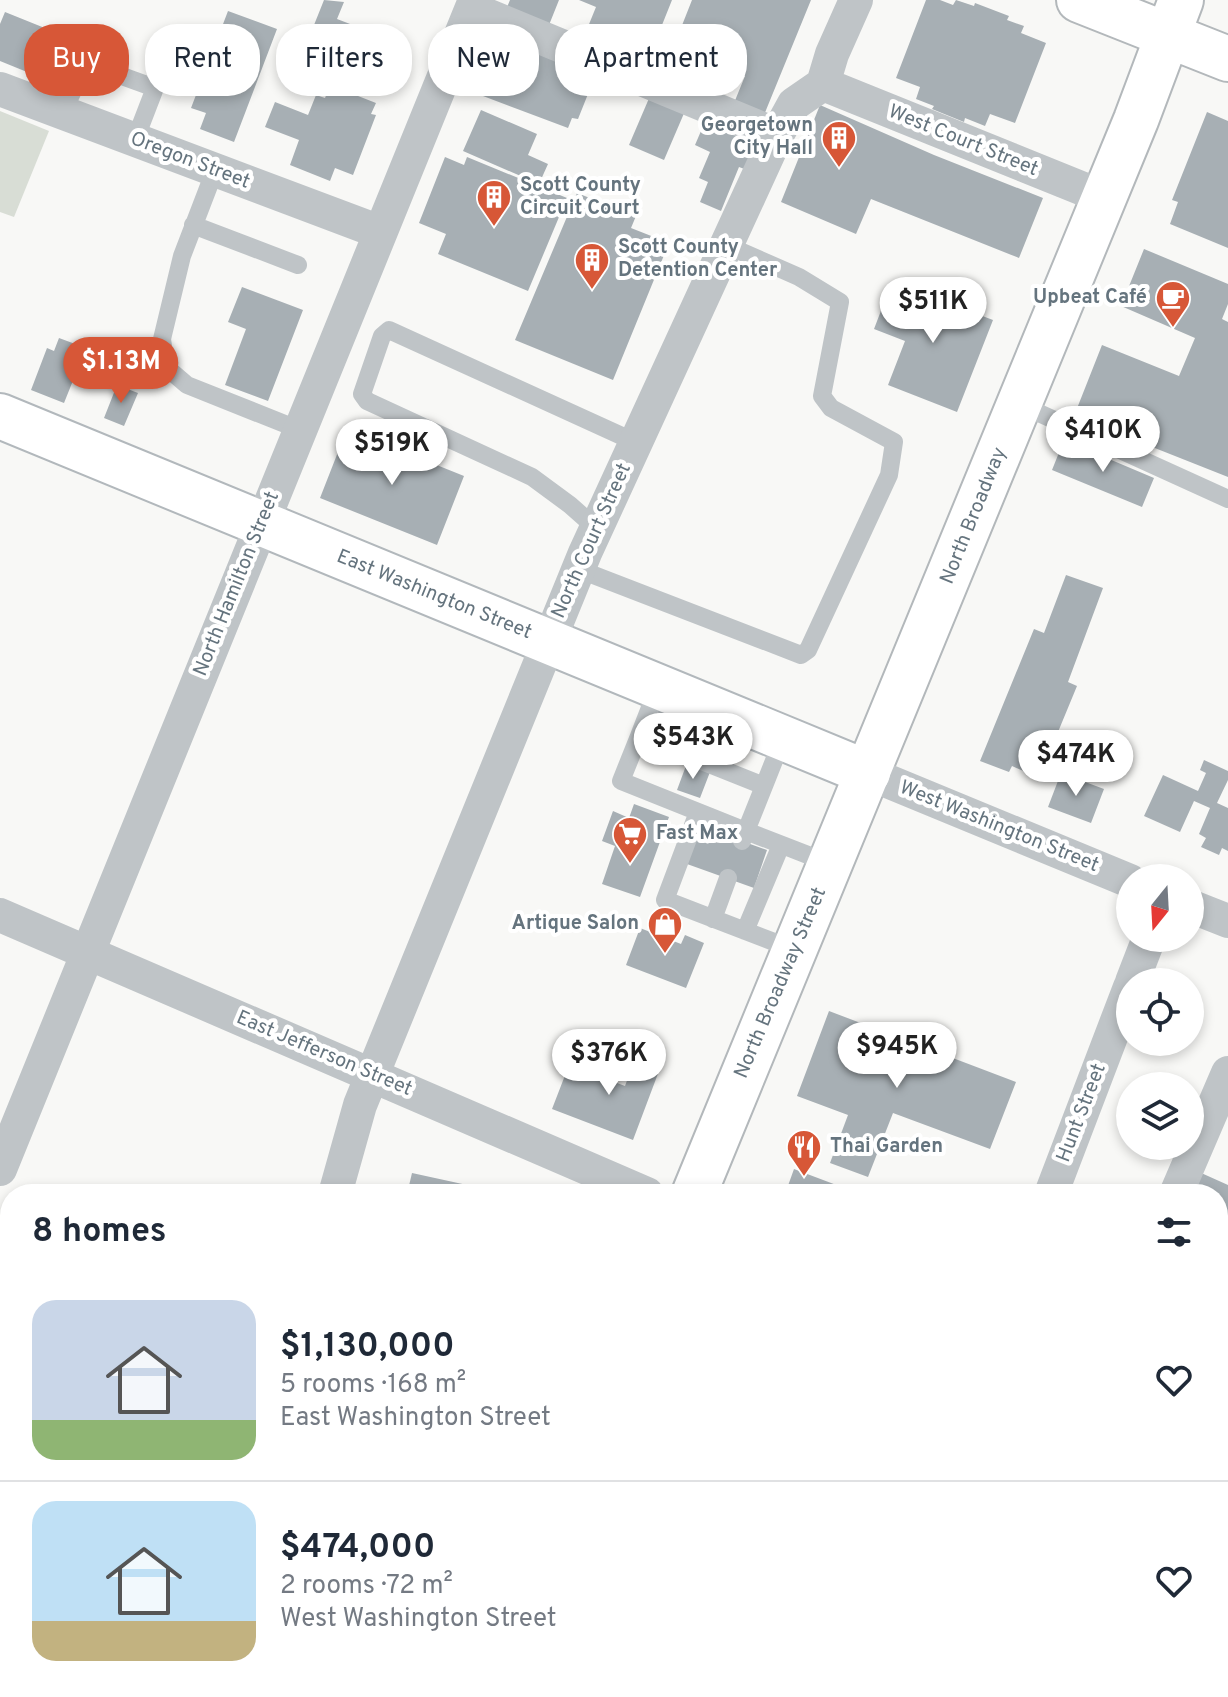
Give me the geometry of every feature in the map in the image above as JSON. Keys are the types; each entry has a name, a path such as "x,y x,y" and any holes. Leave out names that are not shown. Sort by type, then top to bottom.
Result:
{"main road":[{"path":"1079,0 1174,17 1228,59"},
{"name":"North Broadway","path":"868,773 1136,120 1174,17"},
{"name":"East Washington Street","path":"0,416 868,773"},
{"name":"North Broadway Street","path":"698,1184 868,773"}],"street":[{"path":"823,84 832,54 856,0"},
{"path":"473,4 777,135"},
{"name":"North Hamilton Street","path":"0,1169 473,4"},
{"name":"North Court Street","path":"338,1184 360,1105 596,528 777,135 794,104 823,84"},
{"name":"West Court Street","path":"823,84 1103,197"},
{"name":"Oregon Street","path":"0,89 380,232"},
{"name":"West Washington Street","path":"868,773 1116,875"},
{"path":"1204,912 1228,921"},
{"name":"East Jefferson Street","path":"0,915 624,1184"},
{"name":"Hunt Street","path":"1055,1184 1116,1024"},
{"path":"1180,1184 1228,1073"}],"lane":[{"path":"63,112 86,63 155,88 135,140"},
{"path":"215,170 182,256 162,339 166,367 187,385 300,430"},
{"path":"193,225 298,265"},
{"path":"578,569 801,655 808,650 889,475 894,442 831,408 822,396 840,302 799,277 726,245"},
{"path":"596,528 532,477 367,401 362,394 382,336 389,330 635,442"},
{"path":"1019,404 1228,499"},
{"path":"658,687 621,781 698,812 744,836 781,845 831,864"},
{"path":"639,736 764,786"},
{"path":"744,836 783,738"},
{"path":"698,812 665,900 795,950"},
{"path":"745,931 781,845"},
{"path":"713,919 728,878"}],"shaded area":[{"path":"0,111 49,131 14,217 0,212"}],"building":[{"path":"324,0 344,2 337,19 350,24 314,24"},
{"path":"510,0 559,0 545,35 539,32 539,24 519,24 503,17"},
{"path":"579,0 672,0 662,24 589,24 596,7"},
{"path":"692,0 811,0 764,115 734,103 737,96 747,96 747,24 683,24"},
{"path":"926,0 940,0 953,5 956,0 974,6 975,3 1009,16 1007,20 1024,26 1021,33 1046,43 1015,123 990,114 985,126 965,118 964,122 916,99 920,87 896,78"},
{"path":"228,11 276,29 260,74 260,24 223,24"},
{"path":"5,12 35,24 24,24 24,71 0,61 0,24"},
{"path":"539,51 555,57 555,96 587,96 578,119 572,118 568,128 483,96 539,96"},
{"path":"196,96 252,96 234,142 200,129 206,113 191,108"},
{"path":"316,96 358,96 376,103 371,114 376,115 353,175 335,168 330,181 290,165 299,140 265,127 275,102 308,115"},
{"path":"650,96 669,96 688,104 664,160 629,145"},
{"path":"820,105 1043,198 1019,258 871,199 856,234 781,202"},
{"path":"481,110 537,134 528,155 548,164 539,184 463,151"},
{"path":"1207,112 1228,121 1228,248 1170,224 1178,202 1172,200"},
{"path":"707,117 760,139 747,170 739,167 721,211 700,202 708,182 699,178 710,152 695,145"},
{"name":"Scott County Circuit Court","path":"445,157 464,165 467,157 567,198 528,291 438,254 446,234 419,223"},
{"name":"Scott County Detention Center","path":"577,193 636,216 631,228 669,243 613,380 515,340"},
{"path":"1144,249 1228,284 1228,304 1222,319 1228,322 1228,477 1074,416 1102,345 1179,376 1195,338 1121,306"},
{"path":"892,282 993,320 957,412 888,385 905,341 874,329"},
{"path":"242,287 303,310 268,401 225,385 246,329 228,322"},
{"path":"59,338 86,348 64,403 31,390 47,348 54,351"},
{"path":"117,385 138,393 124,426 104,418"},
{"path":"347,429 464,476 437,545 320,498"},
{"path":"1064,440 1154,478 1142,507 1052,470"},
{"path":"1066,575 1103,588 1068,682 1077,686 1039,778 1012,766 1009,772 980,761 1034,629 1044,633"},
{"path":"1204,760 1228,771 1228,780 1217,803 1228,808 1228,851 1222,848 1219,855 1201,847 1206,838 1199,834 1210,808 1194,801 1180,832 1144,816 1163,775 1198,791 1206,773 1200,770"},
{"path":"687,763 710,772 700,798 677,790"},
{"path":"1061,773 1104,789 1091,823 1048,807"},
{"name":"Fast Max","path":"634,804 669,817 640,897 602,884 615,846 602,841 613,811 629,818"},
{"path":"700,826 767,850 754,888 687,864"},
{"name":"Artique Salon","path":"640,928 681,944 685,935 704,943 686,988 626,965"},
{"path":"829,1011 1016,1082 990,1149 893,1113 868,1177 830,1163 848,1115 797,1096"},
{"path":"637,1053 662,1063 633,1140 552,1109 569,1065 625,1086"},
{"path":"794,1169 834,1184 789,1184"},
{"path":"1199,1172 1226,1184 1194,1184"},
{"path":"412,1173 462,1184 409,1184"}],"place":[{"name":"Georgetown City Hall","path":"839,169"},
{"name":"Scott County Circuit Court","path":"494,228"},
{"name":"Scott County Detention Center","path":"592,291"},
{"name":"Upbeat Café","path":"1173,329"},
{"name":"Fast Max","path":"630,865"},
{"name":"Artique Salon","path":"665,955"},
{"name":"Thai Garden","path":"804,1178"}]}
